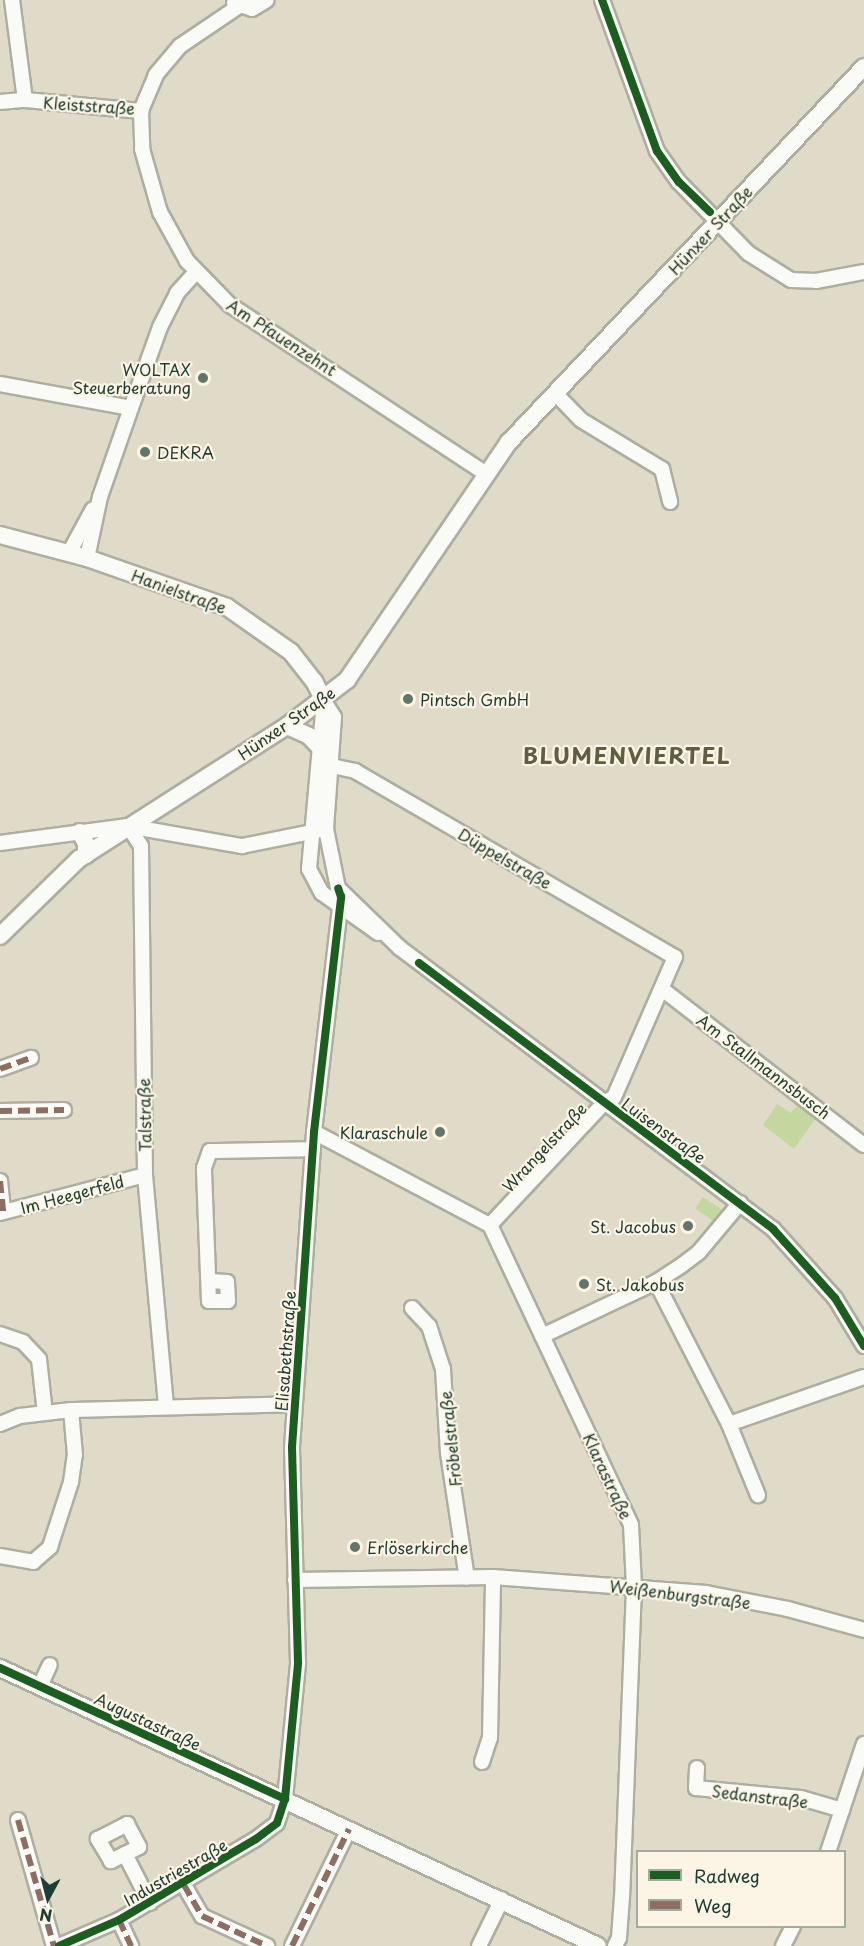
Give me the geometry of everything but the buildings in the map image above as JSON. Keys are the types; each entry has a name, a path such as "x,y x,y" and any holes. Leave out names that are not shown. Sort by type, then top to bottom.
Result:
{"main road":[{"name":"Hünxer Straße","path":"0,936 86,855 287,726 324,701 347,680 509,442 864,67"},
{"name":"Hanielstraße","path":"0,535 87,558 209,598 244,617 291,652 314,681 324,701"},
{"path":"287,726 309,736 321,749"},
{"path":"80,832 86,844 86,855"},
{"name":"Augustastraße","path":"0,1668 502,1899 598,1946"}],"street":[{"path":"12,0 25,100"},
{"name":"Kleiststraße","path":"0,102 25,100 141,111 156,75 180,46 226,18 238,1 252,9 267,0"},
{"path":"602,0 657,151 679,182 765,267 792,280 816,281 864,272"},
{"name":"Am Pfauenzehnt","path":"141,111 142,148 151,189 180,251 196,272 243,314 486,474"},
{"path":"87,558 100,497 160,327 177,293 196,272"},
{"path":"0,384 131,408"},
{"path":"555,393 581,420 662,469 670,502"},
{"path":"69,553 100,497"},
{"path":"324,701 334,717 326,829 341,897 338,906"},
{"name":"Luisenstraße","path":"324,701 309,869 322,893 400,948 773,1229 814,1271 859,1323 864,1346"},
{"name":"Düppelstraße","path":"332,766 355,771 675,957"},
{"path":"0,839 128,826 242,846 326,829"},
{"path":"128,826 141,846 159,830"},
{"name":"Talstraße","path":"141,846 145,1175 166,1406"},
{"name":"Luisenstraße","path":"338,888 400,948"},
{"name":"Elisabethstraße","path":"285,1799 297,1689 292,1447 314,1131 338,906"},
{"name":"Wrangelstraße","path":"490,1225 604,1103 614,1097 675,957"},
{"name":"Am Stallmannsbusch","path":"662,989 864,1145"},
{"path":"0,1070 31,1058"},
{"path":"0,1111 64,1110"},
{"path":"314,1131 490,1225"},
{"path":"208,1281 204,1168 210,1151 313,1149"},
{"name":"Im Heegerfeld","path":"2,1213 145,1175"},
{"path":"0,1181 2,1213"},
{"path":"542,1336 656,1282 699,1252 740,1203"},
{"name":"Klarastraße","path":"490,1225 631,1525 634,1587 621,1908 615,1946"},
{"path":"656,1282 729,1425 758,1495"},
{"name":"Fröbelstraße","path":"412,1308 429,1326 443,1370 448,1453 467,1578"},
{"path":"0,1334 23,1342 39,1359 45,1413"},
{"path":"729,1425 864,1377"},
{"path":"0,1424 20,1416 71,1410 295,1404"},
{"path":"0,1556 33,1562 50,1547 71,1482 75,1455 71,1410"},
{"path":"482,1762 490,1738 494,1577"},
{"name":"Weißenburgstraße","path":"295,1580 494,1577 634,1587 728,1597 864,1630"},
{"path":"40,1686 50,1665"},
{"path":"828,1850 864,1744"},
{"name":"Sedanstraße","path":"697,1768 696,1788 801,1798 842,1810"},
{"name":"Industriestraße","path":"59,1946 119,1920 184,1885 268,1831 277,1823 285,1799"},
{"path":"18,1820 54,1946"},
{"path":"292,1946 349,1829"},
{"path":"125,1854 150,1903"},
{"path":"184,1885 202,1916 267,1946"},
{"path":"479,1946 502,1899"},
{"path":"119,1920 131,1946"},
{"path":"783,1946 792,1928"}],"green space":[{"path":"800,1102 818,1115 794,1149 763,1125 777,1104 791,1113"},
{"path":"703,1197 724,1211 716,1223 695,1209"}],"marked path":[{"path":"0,1069 31,1058"},
{"path":"0,1111 64,1110"},
{"path":"0,1181 3,1212"},
{"path":"18,1820 54,1946"},
{"path":"292,1946 349,1829"},
{"path":"184,1885 202,1916 267,1946"},
{"path":"119,1920 131,1946"}],"cycle path":[{"path":"602,0 657,151 679,182 710,212"},
{"path":"59,1946 119,1920 256,1839 277,1823 285,1799 298,1663 292,1447 314,1132 341,897 338,888"},
{"path":"419,963 773,1229 835,1298 864,1346"},
{"path":"0,1668 285,1799"}],"place":[{"name":"WOLTAX Steuerberatung","path":"203,378"},
{"name":"DEKRA","path":"145,452"},
{"name":"Pintsch GmbH","path":"408,699"},
{"name":"Klaraschule","path":"440,1132"},
{"name":"St. Jacobus","path":"688,1226"},
{"name":"St. Jakobus","path":"584,1284"},
{"name":"Erlöserkirche","path":"355,1547"}],"district":[{"name":"BLUMENVIERTEL","path":"627,755"}]}
